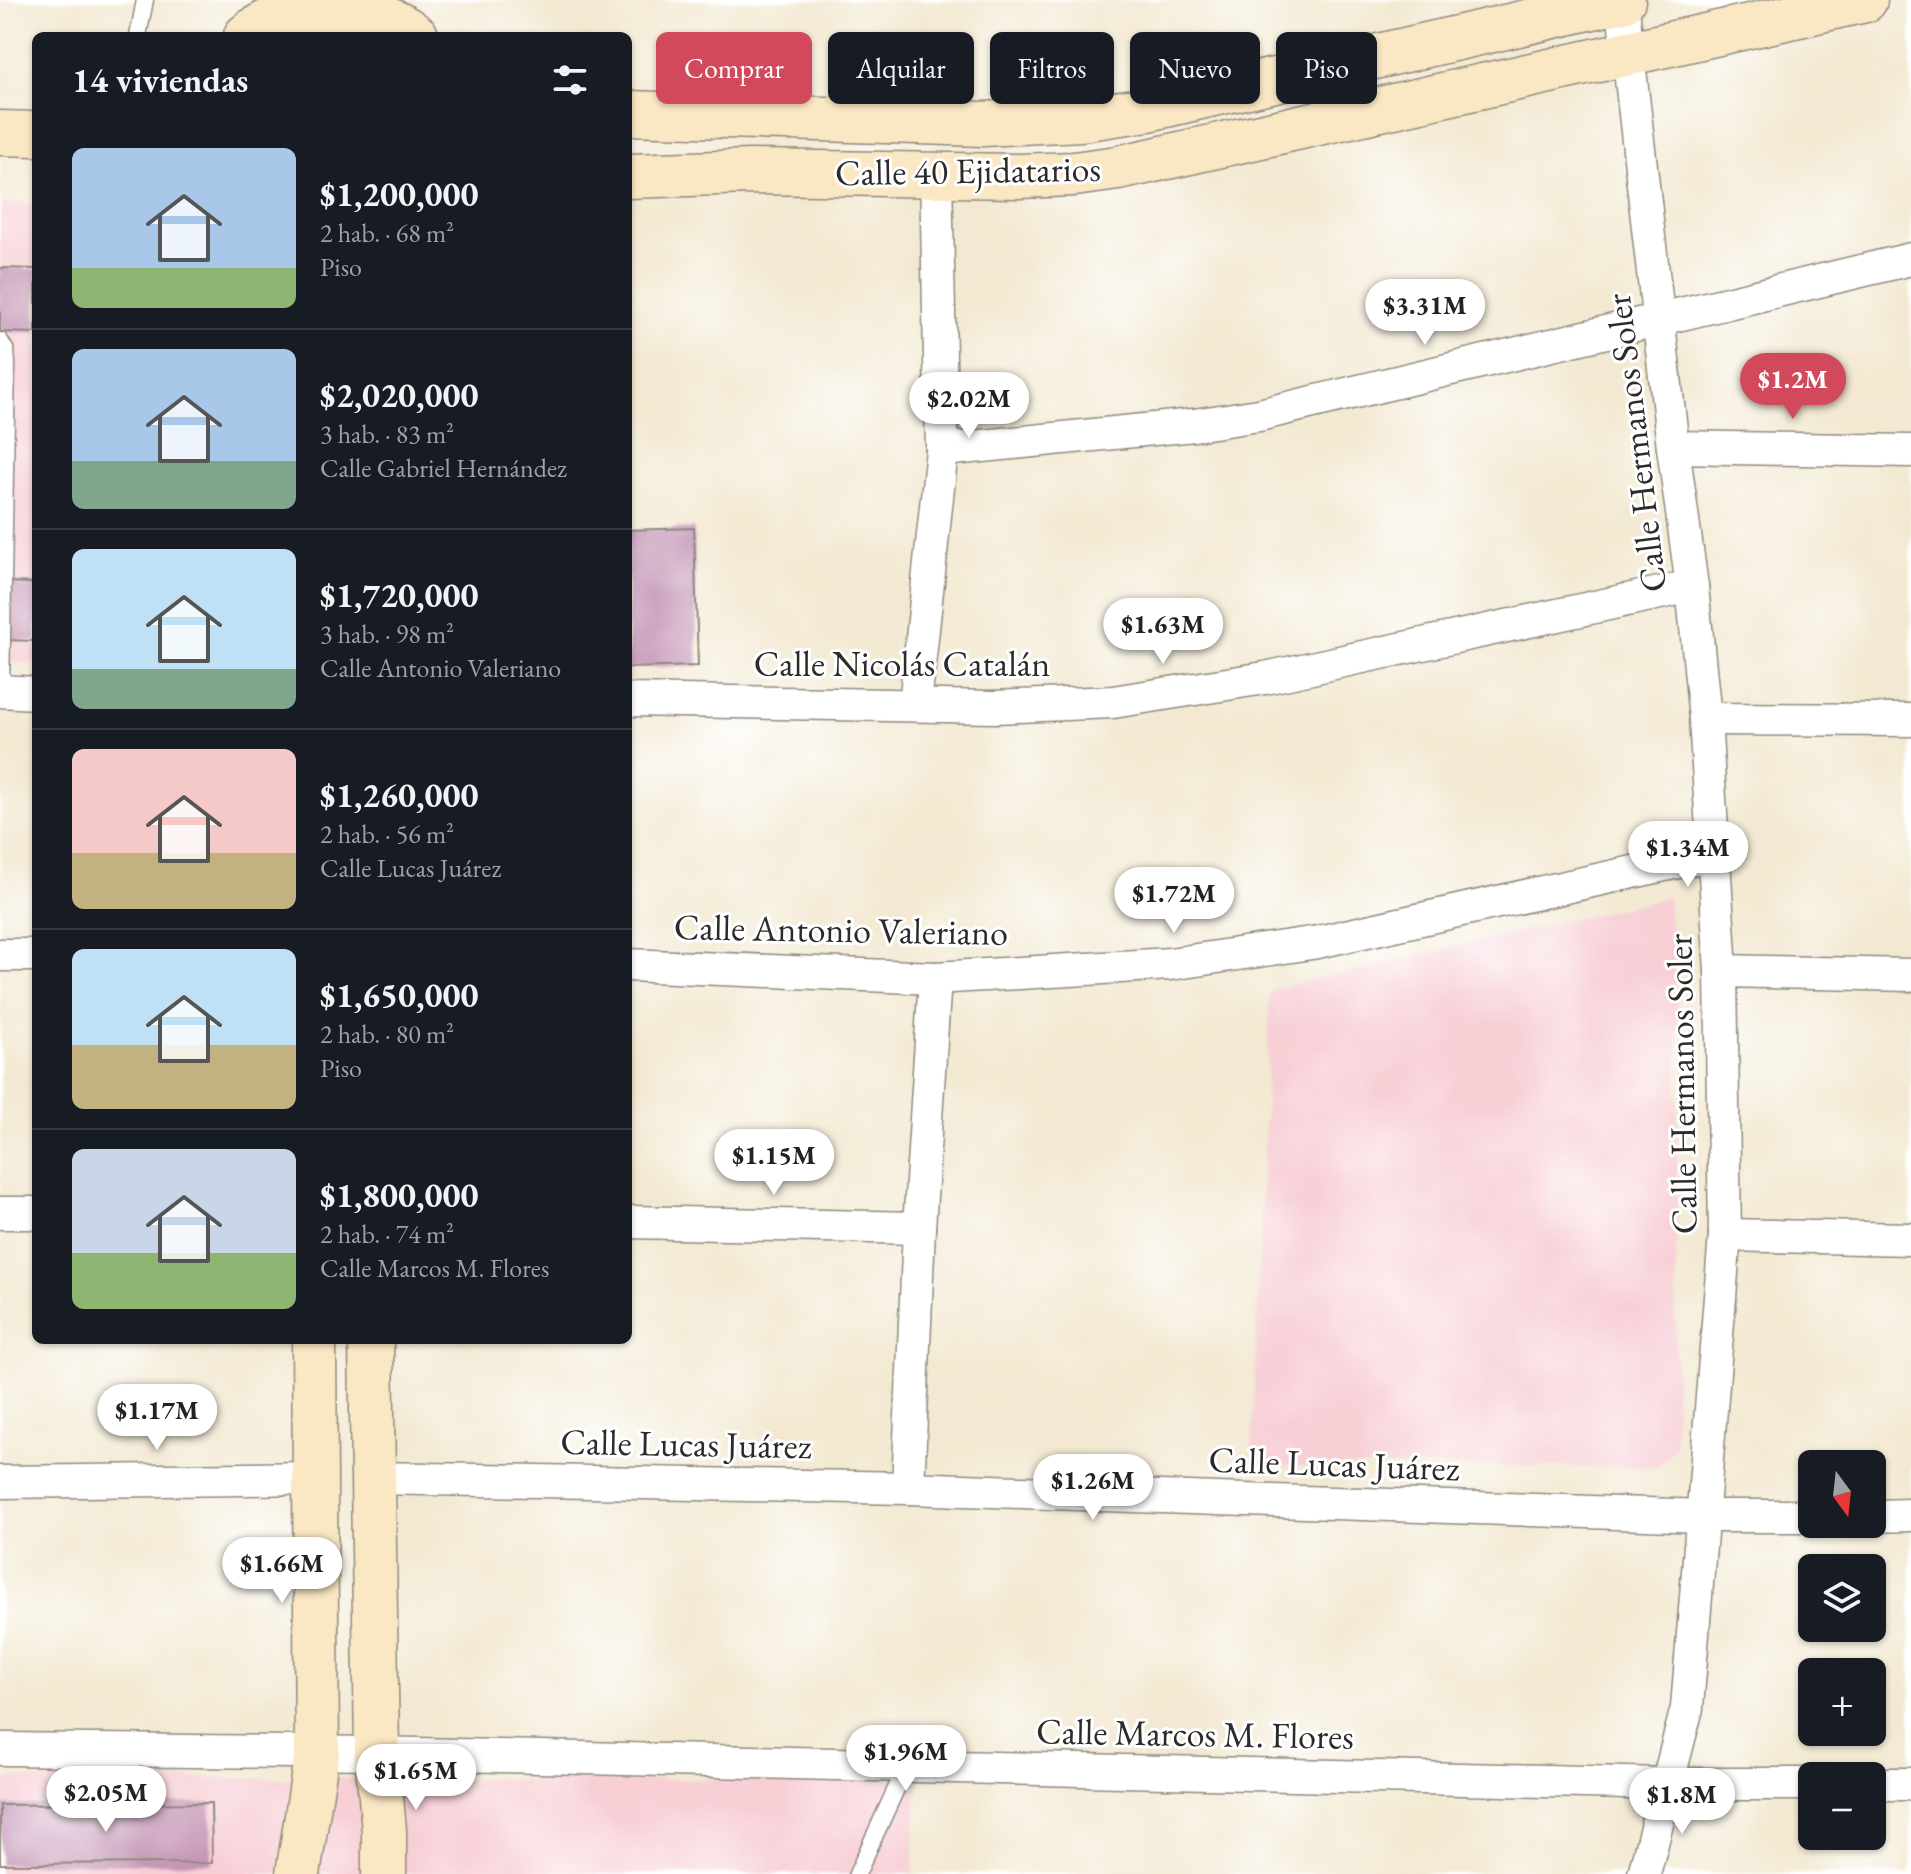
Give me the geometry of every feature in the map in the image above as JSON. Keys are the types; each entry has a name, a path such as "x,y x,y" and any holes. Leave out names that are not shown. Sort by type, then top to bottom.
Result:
{"main road":[{"name":"Calle 40 Ejidatarios","path":"632,113 983,124 1081,119 1148,109 1622,0"},
{"name":"Calle 40 Ejidatarios","path":"632,176 750,172 1018,176 1074,174 1118,168 1865,0"},
{"path":"265,19 315,4 353,6 390,17"},
{"path":"750,172 751,115"},
{"path":"0,133 32,134"},
{"path":"298,1874 317,1752 314,1344"},
{"path":"371,1344 377,1753 384,1831 384,1874"}],"street":[{"name":"Calle Hermanos Soler","path":"1622,0 1705,719 1721,971 1725,1235 1687,1708 1644,1874"},
{"path":"915,704 942,450 936,173"},
{"path":"942,450 1194,425 1259,415 1911,259"},
{"path":"1673,447 1911,451"},
{"name":"Calle Nicolás Catalán","path":"632,700 994,707 1113,702 1265,678 1692,586"},
{"path":"1,691 32,693"},
{"path":"1705,719 1911,720"},
{"name":"Calle Antonio Valeriano","path":"632,965 935,978 1170,964 1318,942 1714,854"},
{"path":"0,955 32,955"},
{"path":"1721,971 1911,975"},
{"path":"908,1488 919,1228 935,978"},
{"path":"0,1213 32,1213"},
{"path":"632,1222 919,1228"},
{"path":"1725,1235 1911,1239"},
{"path":"0,1482 315,1478"},
{"name":"Calle Lucas Juárez","path":"373,1478 908,1488 1703,1516 1798,1516"},
{"path":"1886,1516 1911,1515"},
{"name":"Calle Marcos M. Flores","path":"0,1749 377,1753 1666,1784 1798,1784"},
{"path":"1886,1784 1911,1784"}],"lane":[{"path":"139,32 145,0"},
{"path":"0,341 6,351 7,363 1,691"},
{"path":"857,1874 907,1765"}],"shaded area":[{"path":"0,203 32,204 32,663 0,662"},
{"path":"1668,897 1678,1010 1675,1447 1658,1467 1251,1466 1270,990"},
{"path":"0,1778 917,1780 913,1874 0,1874"}],"building":[{"path":"0,268 32,269 32,333 0,332"},
{"path":"694,528 698,666 632,668 632,530"},
{"path":"5,582 32,583 32,641 4,640"},
{"path":"211,1803 212,1863 0,1864 0,1805"}]}
